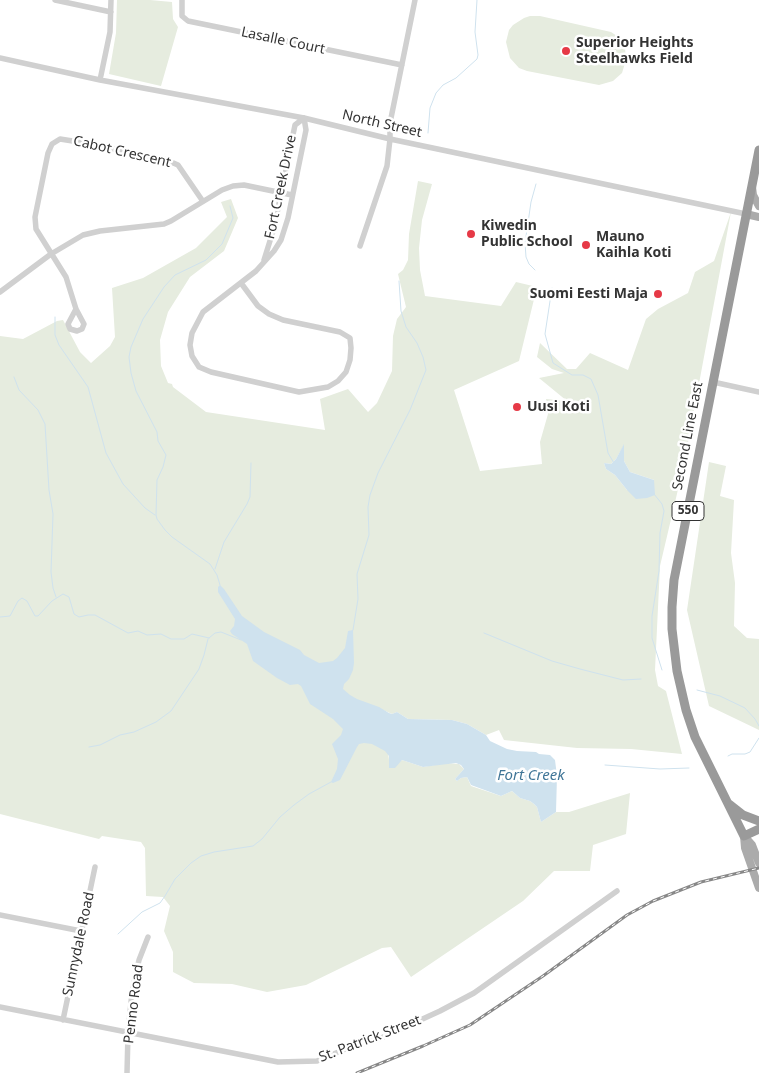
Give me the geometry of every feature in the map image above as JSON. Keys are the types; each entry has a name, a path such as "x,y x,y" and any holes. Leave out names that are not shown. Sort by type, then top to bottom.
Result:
{"highway":[{"name":"Second Line East","path":"744,836 704,757 686,710 676,671 672,607 674,580 759,150"},
{"path":"727,802 743,815 759,821"},
{"path":"744,836 759,829"}],"main road":[{"path":"752,185 753,195 759,206"},
{"name":"North Street","path":"746,214 759,217"},
{"name":"Second Line East","path":"744,836 752,845 759,863"},
{"name":"Second Line East","path":"744,836 745,848 759,888"}],"street":[{"path":"55,0 111,12"},
{"path":"100,80 110,32 111,0"},
{"name":"Lasalle Court","path":"182,0 182,16 184,20 402,66"},
{"path":"360,246 387,166 390,123 415,0"},
{"name":"North Street","path":"0,58 100,80 304,118 390,139 746,214"},
{"name":"Fort Creek Drive","path":"241,283 258,306 269,314 283,320 340,332 350,338 352,348 350,360 346,372 338,381 328,387 300,392 211,372 199,367 192,356 190,345 192,333 203,312 241,283 274,252 281,240 286,229 306,130 304,118 295,125 272,235 263,262"},
{"name":"Cabot Crescent","path":"76,309 66,277 36,229 35,217 48,153 52,144 60,139 164,159 178,165 202,200"},
{"path":"0,292 51,254 72,241 91,233 164,224 202,200 233,186 244,185 292,195"},
{"path":"713,382 759,392"},
{"name":"Sunnydale Road","path":"63,1020 95,867"},
{"name":"St. Patrick Street","path":"0,1007 278,1062 317,1061 348,1048 379,1039 474,993 617,891"},
{"path":"0,915 81,930"},
{"name":"Penno Road","path":"127,1073 132,992 138,960 148,938"}],"shaded area":[{"path":"117,0 172,2 173,19 178,27 161,86 109,74 116,33"},
{"name":"Superior Heights Steelhawks Field","path":"530,16 540,16 611,32 617,36 625,48 626,60 622,73 613,81 599,85 519,68 510,58 506,42 509,30 513,25"},
{"path":"418,181 432,184 422,220 419,248 420,270 425,296 501,306 516,282 537,287 519,361 454,390 480,471 542,464 540,442 548,414 546,399 567,401 539,378 564,373 552,369 537,357 540,343 567,369 576,369 590,353 628,370 646,319 658,309 688,293 695,272 714,261 731,212 684,464 660,566 655,670 658,686 666,691 682,754 631,749 577,748 504,740 499,730 486,735 467,724 452,720 408,719 397,712 392,714 383,710 389,760 398,763 402,760 423,767 447,763 459,764 464,769 455,779 457,781 467,777 471,786 501,796 512,791 520,798 530,801 537,807 541,822 556,812 569,812 630,793 626,834 593,845 590,871 554,871 523,901 411,977 391,947 382,948 306,985 267,992 232,984 194,983 173,972 173,952 164,931 170,906 163,897 146,896 145,848 141,842 102,836 99,839 0,814 0,336 23,339 57,321 63,320 80,352 91,363 110,346 115,337 112,288 143,278 196,248 227,217 221,202 231,199 238,218 224,251 190,277 168,312 160,340 161,366 168,383 172,384 173,387 206,412 325,430 320,399 348,389 368,412 377,403 392,371 393,336 397,319 406,307 398,274 403,270 408,260 409,234","holes":["624,445 624,461 630,472 654,480 627,490 615,475 606,469 604,463 611,464"]},
{"path":"709,462 726,466 720,496 734,500 731,553 735,583 734,626 747,638 759,639 759,730 709,706 687,610"}],"water":[{"path":"624,444 624,461 630,472 654,480 655,495 636,499 615,475 606,469 604,463 611,464"},
{"name":"Fort Creek","path":"220,585 242,616 264,632 300,650 304,655 319,663 333,661 337,658 345,648 348,631 353,630 353,670 343,689 357,699 392,714 397,712 408,719 452,720 467,724 486,735 490,741 507,749 550,755 555,760 557,776 556,812 541,822 537,807 530,801 520,798 512,791 501,796 471,785 467,777 457,781 455,779 464,769 456,763 423,767 402,760 395,768 389,768 389,756 385,751 372,744 359,744 340,780 331,782 337,769 338,759 332,744 341,735 343,729 333,719 310,704 301,686 298,684 290,685 253,661 247,644 230,631 234,626 235,619 218,592"}],"waterway":[{"path":"428,133 430,108 436,93 443,85 456,78 477,59 475,32 477,0"},
{"path":"535,270 529,264 526,257 525,243 531,202 536,184"},
{"path":"220,585 217,575 210,564 172,537 157,519 157,480 166,455 158,441 157,432 136,391 129,357 131,347 143,319 164,287 175,275 206,260 222,244 233,218 230,206"},
{"path":"353,630 358,599 357,574 369,535 368,507 370,495 378,473 410,410 426,370 423,357 417,343 406,327 401,311 399,281"},
{"path":"552,288 545,334 553,363 572,375 583,375 591,379 598,395 608,453 614,463"},
{"path":"55,317 55,335 59,345 88,387 106,453 123,484 145,508 155,515"},
{"path":"14,377 19,390 38,410 45,424 49,490 53,514 51,572 56,597"},
{"path":"215,569 224,542 250,497 251,463"},
{"path":"654,494 662,504 664,511 660,533 659,571 652,616 652,638 662,670"},
{"name":"Fort Creek","path":"0,617 10,616 18,601 22,598 27,601 35,616 38,616 52,601 63,594 69,597 74,614 79,617 95,615 128,633 138,631 147,635 161,634 171,639 184,639 192,634 209,638"},
{"name":"Fort Creek","path":"209,638 215,633 221,632 241,640"},
{"path":"484,633 552,661 623,680 641,679"},
{"path":"89,747 100,745 120,735 134,732 156,722 171,711 199,669 208,639"},
{"path":"697,690 720,696 745,708 759,726"},
{"name":"Fort Creek","path":"728,756 750,752 759,738"},
{"name":"Fort Creek","path":"605,765 660,769 689,768"},
{"path":"118,934 142,912 160,903 175,879 191,863 201,856 214,852 253,846 294,805 331,782"}],"railway":[{"path":"357,1073 470,1025 543,976 627,915 653,901 701,882 759,868"}],"place":[{"name":"Superior Heights Steelhawks Field","path":"566,51"},
{"name":"Kiwedin Public School","path":"471,234"},
{"name":"Mauno Kaihla Koti","path":"586,245"},
{"name":"Suomi Eesti Maja","path":"658,294"},
{"name":"Uusi Koti","path":"517,407"}]}
